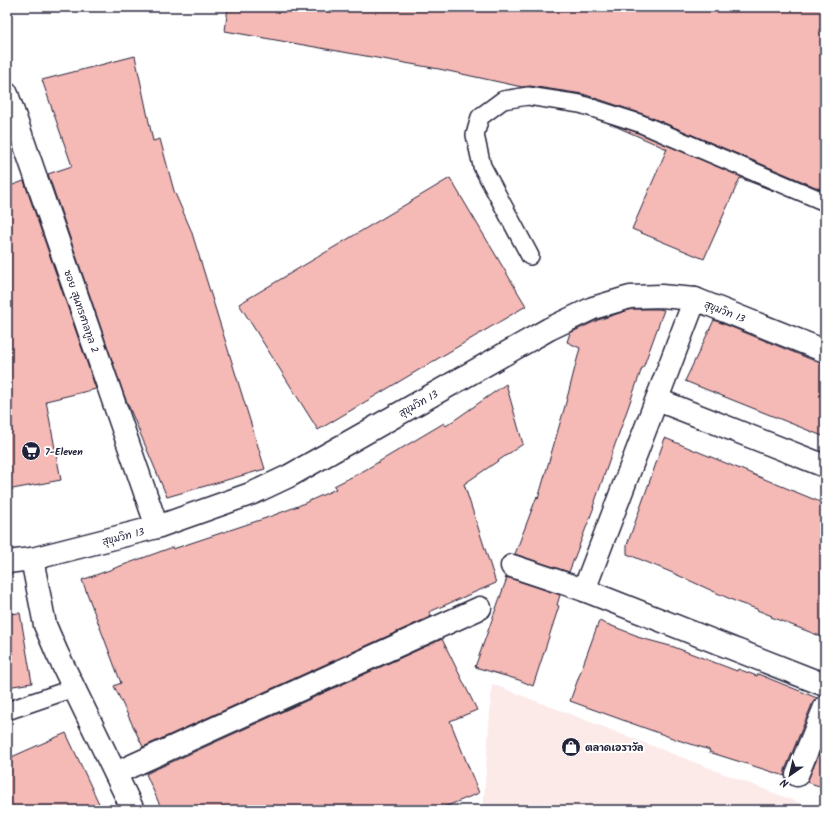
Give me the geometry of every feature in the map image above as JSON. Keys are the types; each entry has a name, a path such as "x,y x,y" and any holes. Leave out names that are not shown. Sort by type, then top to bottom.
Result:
{"street":[{"name":"ซอย สุนทรศาลทูล 2","path":"7,94 157,527"},
{"name":"สุขุมวิท 13","path":"7,562 32,559 157,527 253,493 289,476 550,329 593,308 630,297 661,296 696,299 825,351"},
{"path":"584,590 696,299"},
{"path":"658,400 825,466"},
{"path":"32,559 45,625 57,654 134,810"},
{"path":"512,566 584,590 825,685"},
{"path":"116,774 480,608"},
{"path":"797,775 825,707"}],"lane":[{"path":"530,256 482,166 475,135 480,117 503,100 528,96 580,104 639,123 825,202"},
{"path":"7,711 74,688"}],"shaded area":[{"name":"ตลาดเอราวัล","path":"492,684 818,810 483,810"}],"building":[{"path":"228,7 825,7 825,191 643,114 583,94 530,86 522,87 439,69 225,31"},
{"path":"135,56 153,141 160,139 174,191 191,230 265,469 167,497 124,395 48,174 72,166 42,80"},
{"path":"608,123 636,132 774,191 740,178 704,259 632,229 667,149"},
{"path":"450,178 526,306 318,430 239,304"},
{"path":"24,181 96,389 46,401 61,480 7,490 7,187"},
{"path":"632,309 664,310 642,368 594,507 569,572 515,554 537,496 538,499 580,348 567,342 570,333 598,320"},
{"path":"714,320 820,363 825,363 825,437 685,381"},
{"path":"506,384 523,444 464,484 496,583 429,612 432,616 143,747 114,686 121,683 82,580 173,547 173,549 269,517 336,489 334,486 365,470 444,423 446,426"},
{"path":"665,438 825,504 825,638 771,617 772,616 757,609 739,603 627,554 627,545"},
{"path":"506,577 560,595 557,605 559,606 533,686 519,680 475,667 507,578 505,579"},
{"path":"20,613 32,683 7,687 7,614"},
{"path":"599,621 638,636 637,637 674,647 737,671 738,669 757,676 758,674 817,698 813,702 785,770 785,776 709,752 710,750 570,701"},
{"path":"442,639 477,710 450,721 479,793 437,810 162,810 146,774"},
{"path":"66,733 102,810 7,810 7,759"},
{"path":"825,740 825,788 807,782"}],"place":[{"name":"7-Eleven","path":"31,451"},
{"name":"ตลาดเอราวัล","path":"571,747"}]}
